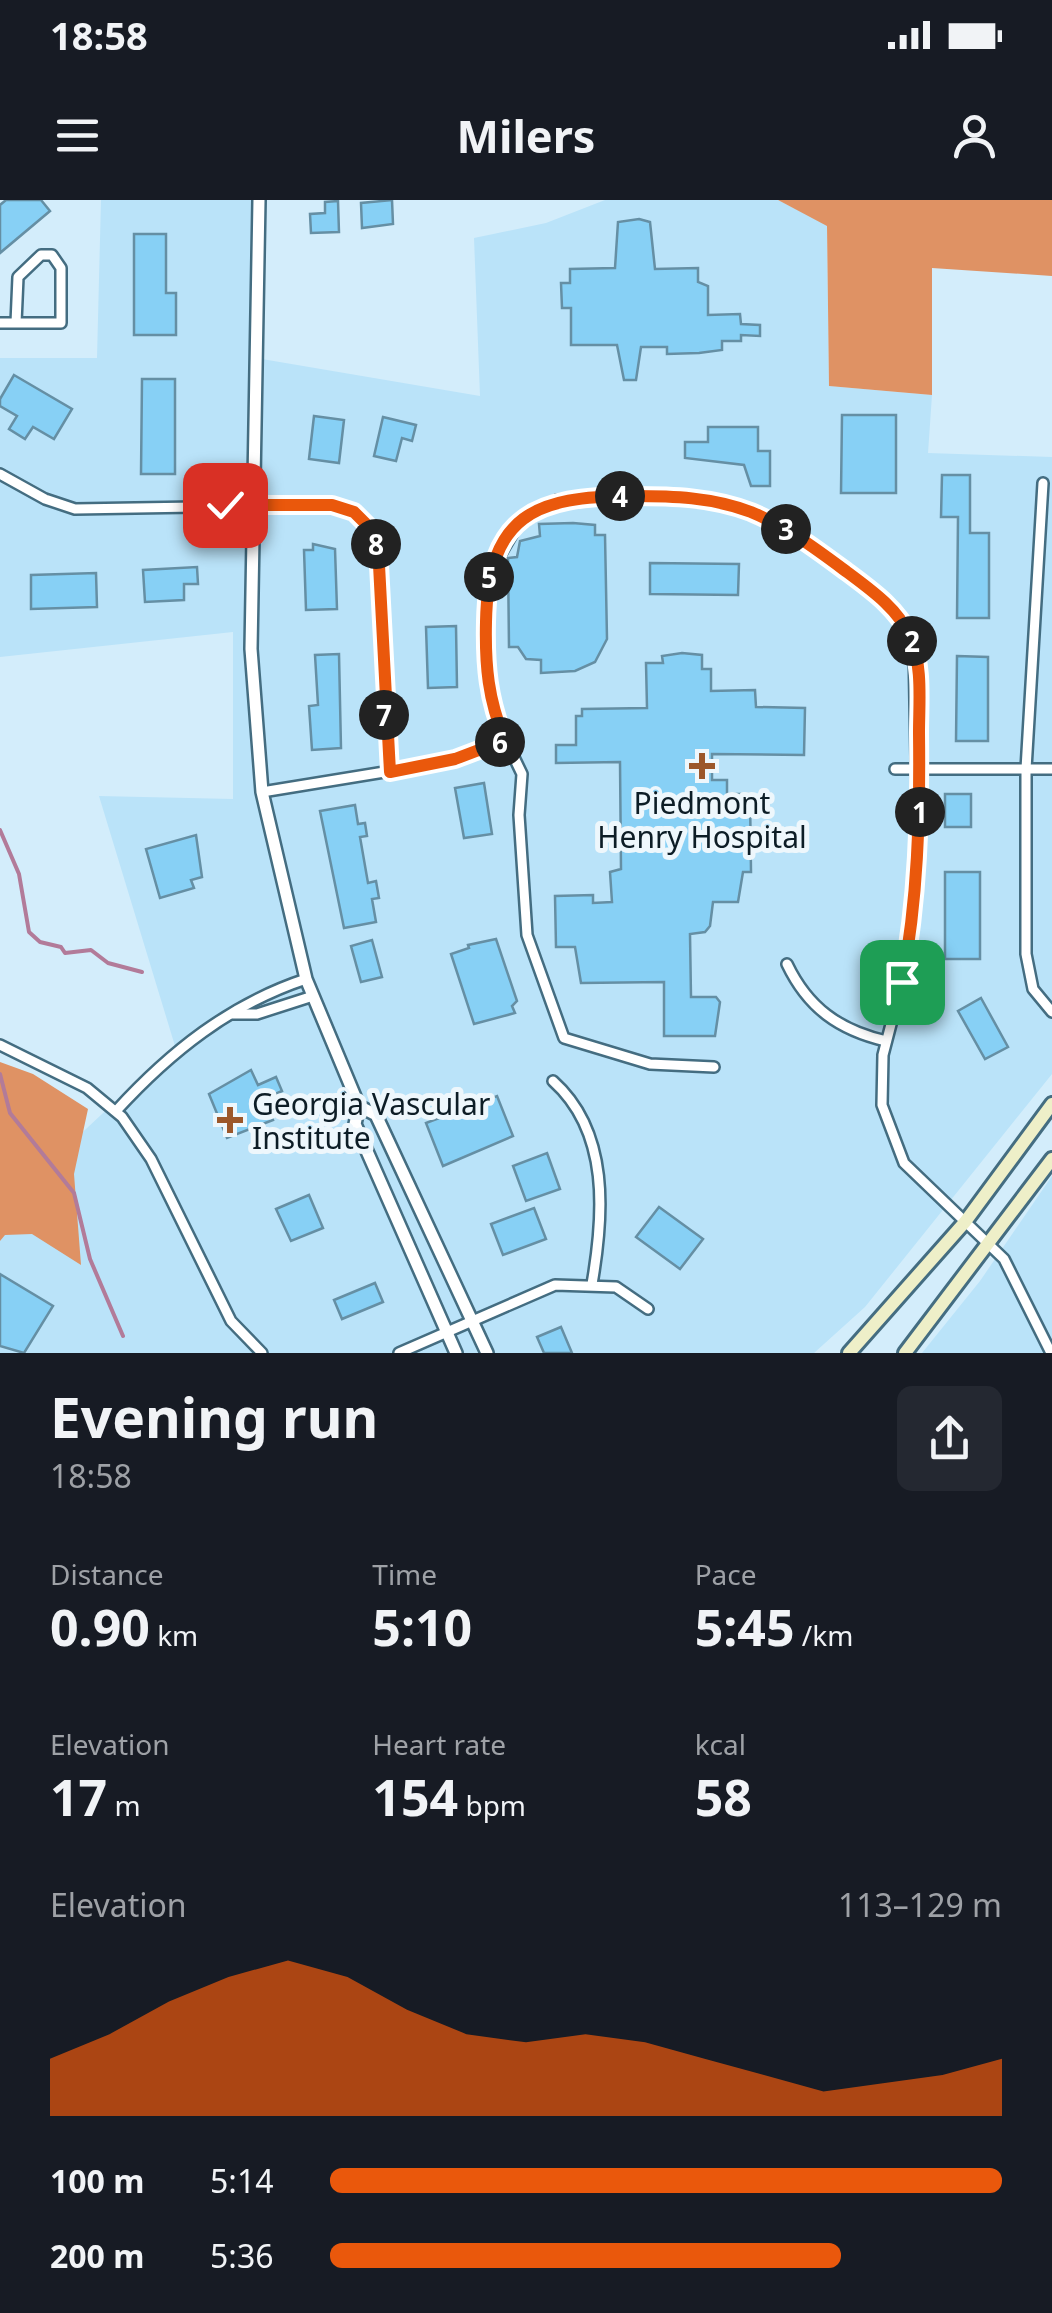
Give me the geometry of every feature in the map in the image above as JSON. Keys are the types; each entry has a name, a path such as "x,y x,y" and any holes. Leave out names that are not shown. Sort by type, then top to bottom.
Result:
{"main road":[{"path":"849,1353 965,1222 1052,1104"},
{"path":"905,1353 1052,1159"}],"street":[{"path":"260,200 252,649 262,792 306,978 358,1106 356,1124 456,1353"},
{"path":"0,323 16,323 61,323 61,268 52,255 42,255 18,277 16,323"},
{"path":"0,474 46,500 75,509 337,506 358,515 371,530 379,565 390,772"},
{"path":"1043,483 1026,769 1028,973 1041,1002 1052,1012"},
{"path":"714,1067 650,1064 564,1038 527,935 519,815 522,774 488,691 490,574 506,538 529,515 557,500 678,496 734,507 773,522 812,546 898,616 908,631 917,664 915,894 902,982 886,1041 880,1094 889,1132 912,1172 1004,1258 1051,1353"},
{"path":"262,792 455,759 505,740"},
{"path":"895,769 1052,768"},
{"path":"787,964 802,992 829,1019 862,1036 886,1041"},
{"path":"116,1112 174,1053 251,998 306,978"},
{"path":"233,1014 257,1014 313,996"},
{"path":"0,1046 87,1088 116,1112 151,1159 231,1321 262,1353"},
{"path":"553,1081 575,1101 598,1171 603,1199 592,1284"},
{"path":"358,1106 376,1116 487,1353"},
{"path":"399,1353 535,1290 592,1284 616,1288 648,1309"}],"shaded area":[{"path":"101,200 256,200 256,358 480,396 474,238 546,223 605,200 778,200 827,225 829,386 932,395 928,453 1052,457 1052,1074 865,1307 814,1353 0,1353 0,1201 57,1156 175,1046 99,796 233,799 233,632 0,657 0,358 97,358"},
{"path":"778,200 1052,200 1052,276 932,268 932,395 829,386 827,226"},
{"path":"0,1062 33,1074 88,1109 74,1174 81,1265 32,1234 5,1235 0,1241"},
{"path":"1052,1176 1052,1353 922,1353 980,1281"}],"building":[{"path":"6,200 41,200 50,211 0,253 0,205"},
{"path":"392,200 393,224 362,228 361,203"},
{"path":"338,201 339,232 311,233 310,214 325,213 325,202"},
{"path":"618,222 650,222 655,269 698,268 698,282 708,286 708,315 740,314 741,324 760,325 760,336 741,335 741,341 722,341 722,350 699,353 667,354 667,347 641,347 636,380 624,380 617,345 571,345 571,308 562,308 561,283 570,283 570,269 615,268"},
{"path":"134,234 166,234 166,293 176,293 176,335 134,335"},
{"path":"14,375 72,409 54,439 33,427 25,439 9,429 17,416 0,406 0,399"},
{"path":"142,379 175,379 175,474 141,474"},
{"path":"842,415 896,415 896,493 841,493"},
{"path":"314,416 344,420 339,463 309,459"},
{"path":"383,417 416,425 412,441 402,438 396,461 374,456"},
{"path":"708,427 758,427 758,451 770,451 770,486 751,486 744,465 685,458 685,442 708,442"},
{"path":"942,475 970,475 970,533 989,533 989,618 957,618 958,517 941,517"},
{"path":"539,524 595,525 595,535 605,535 607,639 595,662 575,671 541,673 541,660 526,659 518,647 509,647 508,558 517,557 520,541 540,536"},
{"path":"313,544 335,549 337,609 306,610 304,550 313,550"},
{"path":"650,563 739,564 738,595 650,594"},
{"path":"197,567 198,584 184,584 184,600 145,602 143,570"},
{"path":"96,573 97,607 31,609 31,575"},
{"path":"456,626 457,687 428,688 426,627"},
{"path":"339,654 341,748 312,750 309,706 318,705 315,655"},
{"path":"702,655 702,669 711,669 711,691 755,690 756,707 805,708 804,755 712,754 712,780 727,780 727,794 750,794 751,872 743,872 738,902 713,902 710,926 705,932 690,934 691,997 716,997 720,1002 715,1036 664,1036 664,982 581,983 575,947 556,947 555,896 593,895 593,903 612,902 610,872 621,869 620,762 556,763 556,745 576,745 576,716 582,716 582,709 647,708 646,663 663,663 662,656"},
{"path":"957,656 988,657 988,741 956,741"},
{"path":"484,783 492,834 464,838 455,788"},
{"path":"945,794 971,794 971,827 945,827"},
{"path":"355,805 358,824 365,823 367,836 360,837 368,883 376,881 379,898 372,899 376,922 344,928 320,811"},
{"path":"196,835 202,877 191,880 194,888 160,898 146,849"},
{"path":"945,872 980,872 980,959 945,959"},
{"path":"496,939 517,1001 512,1006 515,1013 474,1024 451,954 469,948 468,945"},
{"path":"372,940 382,977 361,982 351,946"},
{"path":"981,998 1008,1047 985,1059 958,1011"},
{"path":"251,1070 258,1085 276,1077 282,1091 264,1099 273,1120 227,1138 209,1094"},
{"path":"497,1096 513,1136 443,1166 426,1123"},
{"path":"547,1153 560,1189 526,1201 513,1166"},
{"path":"309,1195 323,1228 291,1241 276,1209"},
{"path":"659,1207 703,1239 680,1269 636,1237"},
{"path":"534,1208 546,1239 503,1255 491,1224"},
{"path":"0,1274 53,1306 24,1353 0,1346"},
{"path":"375,1283 383,1302 342,1319 334,1300"},
{"path":"561,1327 572,1353 544,1353 537,1337"}],"waterway":[{"path":"0,830 19,874 29,932 40,942 61,947 65,953 91,950 108,963 142,972"},
{"path":"0,1074 10,1113 74,1193 90,1259 123,1336"}],"place":[{"name":"Piedmont Henry Hospital","path":"702,766"},
{"name":"Georgia Vascular Institute","path":"230,1120"}],"route":[{"path":"225,505 332,505 354,512 368,526 379,565 390,772 455,759 505,740 488,691 486,597 496,556 506,538 542,507 578,496 698,498 752,513 812,546 881,598 898,616 914,647 920,832 902,982"}]}
